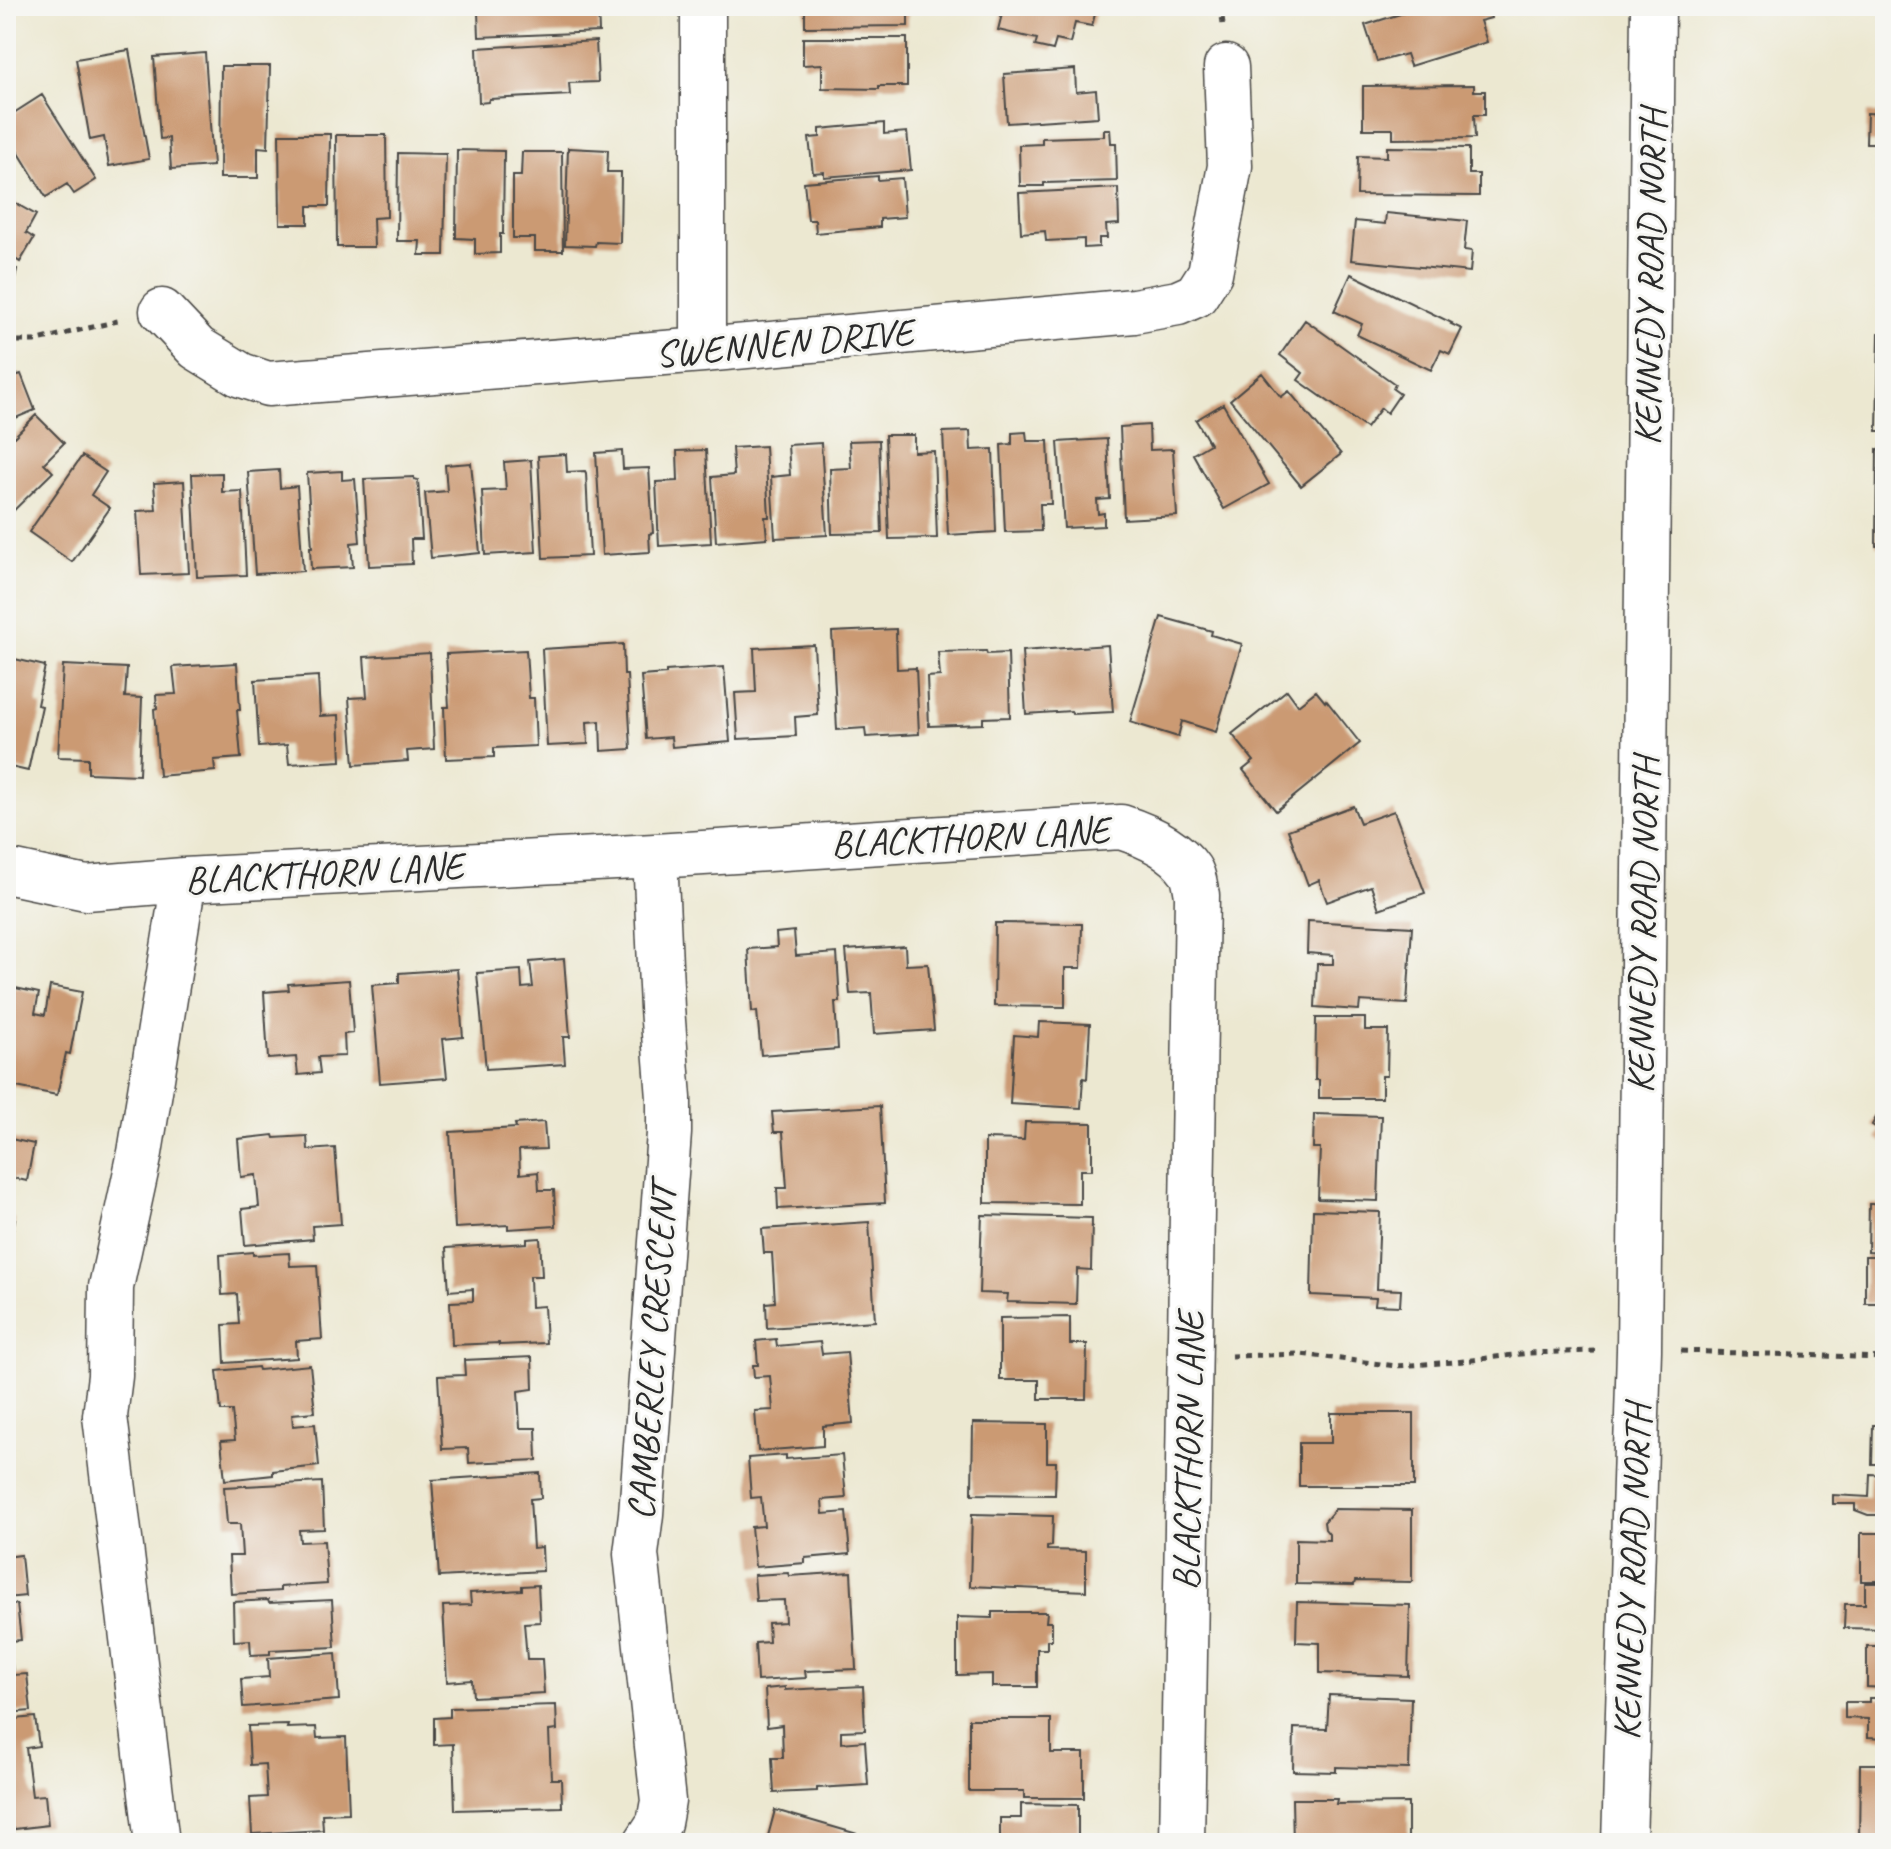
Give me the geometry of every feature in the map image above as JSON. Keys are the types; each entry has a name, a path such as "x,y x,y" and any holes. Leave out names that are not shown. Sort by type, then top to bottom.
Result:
{"street":[{"path":"703,6 703,350"},
{"name":"KENNEDY ROAD NORTH","path":"1624,1843 1639,1350 1653,6"},
{"name":"SWENNEN DRIVE","path":"162,311 197,348 241,375 268,384 703,350 1134,311 1178,303 1196,295 1210,273 1230,166 1226,67"},
{"name":"BLACKTHORN LANE","path":"6,871 86,888 1121,827 1148,836 1179,859 1192,873 1197,895 1182,1843"},
{"name":"CAMBERLEY CRESCENT","path":"646,1843 659,1823 663,1801 636,1554 669,1133 655,856"},
{"path":"157,1843 105,1416 110,1376 111,1287 140,1153 184,880"}],"path":[{"path":"6,341 34,341 162,311"},
{"path":"1190,1357 1301,1354 1396,1366 1529,1353 1639,1350 1885,1358"}],"building":[{"path":"487,6 598,6 599,32 479,37 478,12 487,11"},
{"path":"805,6 908,6 908,26 805,27"},
{"path":"1004,6 1097,6 1092,26 1075,23 1070,43 1056,40 1053,50 1035,46 1037,39 998,30"},
{"path":"1426,6 1487,6 1491,18 1480,21 1487,42 1410,66 1406,54 1377,62 1365,25"},
{"path":"803,38 907,38 907,86 822,88 822,64 803,65"},
{"path":"596,41 598,82 569,83 570,95 489,99 488,102 479,103 477,48"},
{"path":"129,50 149,159 109,166 104,137 90,140 76,59"},
{"path":"205,53 213,166 171,169 169,138 160,139 154,57"},
{"path":"221,66 270,66 268,148 258,147 258,178 220,178"},
{"path":"1075,69 1076,92 1096,90 1098,117 1007,123 1004,74"},
{"path":"1474,85 1474,91 1485,91 1485,115 1474,115 1475,138 1393,139 1393,129 1363,129 1363,86"},
{"path":"42,95 96,180 74,194 67,184 46,197 6,132 6,118"},
{"path":"1867,113 1885,114 1885,143 1866,143"},
{"path":"884,123 884,134 907,132 911,170 824,177 824,172 813,173 809,138 820,137 820,129"},
{"path":"1104,129 1110,129 1111,143 1116,143 1117,181 1020,186 1019,145 1042,144 1042,138 1104,136"},
{"path":"279,134 330,134 329,206 308,206 308,224 280,224"},
{"path":"336,135 386,135 387,217 373,218 374,247 337,247"},
{"path":"1387,147 1469,148 1469,174 1479,174 1479,196 1357,195 1358,156 1387,157"},
{"path":"568,148 608,150 607,172 621,172 620,243 565,245"},
{"path":"457,150 504,151 500,253 475,254 475,239 456,238"},
{"path":"522,152 562,152 563,251 535,251 535,238 513,238 513,176 521,176"},
{"path":"398,153 446,154 444,255 419,255 420,241 397,241"},
{"path":"878,176 878,180 902,178 905,217 880,219 880,227 816,233 815,220 808,220 804,182"},
{"path":"1118,188 1119,224 1106,225 1107,238 1099,238 1099,247 1084,248 1084,239 1046,241 1045,231 1021,233 1019,193"},
{"path":"6,198 36,215 26,233 34,238 20,262 6,253"},
{"path":"1386,213 1467,221 1464,250 1472,251 1470,272 1351,260 1355,221 1385,224"},
{"path":"6,266 17,269 12,293 6,292"},
{"path":"1351,274 1462,329 1450,354 1441,350 1431,370 1357,335 1362,324 1334,311"},
{"path":"1305,320 1395,384 1393,389 1400,394 1387,413 1381,408 1366,428 1298,380 1303,373 1280,355"},
{"path":"1879,333 1885,333 1885,431 1877,431"},
{"path":"1262,373 1281,397 1289,391 1341,454 1301,486 1230,400"},
{"path":"21,374 35,410 6,422 6,379"},
{"path":"1223,404 1269,484 1224,509 1193,454 1210,444 1196,420"},
{"path":"36,415 64,443 44,463 53,472 6,518 6,445"},
{"path":"1149,425 1150,450 1173,449 1177,516 1124,519 1120,427"},
{"path":"970,431 971,450 993,449 996,532 948,535 943,432"},
{"path":"1026,432 1027,441 1048,441 1051,504 1040,504 1041,531 1005,532 1001,445 1012,444 1012,433"},
{"path":"885,435 914,435 914,452 934,451 937,538 889,539"},
{"path":"1107,439 1110,499 1097,500 1098,514 1104,513 1104,526 1064,528 1058,442"},
{"path":"879,440 882,533 832,534 830,469 851,468 849,441"},
{"path":"821,443 827,535 775,538 771,477 790,475 788,445"},
{"path":"765,446 769,517 765,517 767,538 716,542 712,477 734,475 732,448"},
{"path":"1877,449 1885,450 1885,546 1876,546"},
{"path":"706,450 711,543 659,546 656,482 678,481 677,451"},
{"path":"622,451 623,469 649,468 653,533 649,534 650,552 602,555 596,453"},
{"path":"566,454 567,472 586,473 590,556 543,558 538,456"},
{"path":"82,456 106,472 91,495 110,508 72,562 29,532"},
{"path":"531,460 536,552 485,555 482,491 506,490 504,462"},
{"path":"471,463 480,553 431,558 425,493 447,491 445,465"},
{"path":"279,470 280,488 297,486 303,571 255,574 248,472"},
{"path":"342,471 342,480 355,479 360,542 351,543 353,567 311,569 307,473"},
{"path":"222,473 222,492 242,491 246,575 197,577 192,474"},
{"path":"414,477 418,480 422,539 411,539 412,564 369,566 364,479"},
{"path":"184,481 189,573 141,575 137,511 156,510 154,483"},
{"path":"1161,617 1212,631 1211,635 1242,644 1216,732 1182,721 1178,737 1130,722"},
{"path":"896,629 897,669 916,668 919,734 866,737 865,728 837,730 832,632"},
{"path":"623,644 631,749 601,751 600,721 587,722 588,744 547,746 542,649"},
{"path":"814,645 818,715 795,717 796,736 738,739 735,693 756,692 754,648"},
{"path":"1108,645 1113,712 1026,714 1022,651"},
{"path":"526,650 529,698 534,698 536,746 494,748 494,757 446,759 444,707 449,707 446,654"},
{"path":"986,651 987,654 1008,653 1010,717 983,718 983,724 929,726 927,677 940,676 938,652"},
{"path":"430,653 434,749 407,751 408,761 354,765 349,698 367,697 364,657"},
{"path":"6,657 45,666 37,705 42,706 28,771 6,766"},
{"path":"237,663 241,758 214,760 215,771 159,776 154,709 157,708 156,695 176,694 173,667"},
{"path":"63,665 127,668 125,697 142,698 139,775 88,773 88,758 58,757"},
{"path":"724,667 730,742 672,747 671,737 646,739 641,676"},
{"path":"318,676 320,716 339,715 341,761 289,764 287,745 259,747 255,680"},
{"path":"1287,690 1298,705 1316,691 1360,743 1276,811 1243,770 1254,761 1232,734"},
{"path":"1353,806 1360,823 1394,811 1425,893 1379,909 1371,886 1327,902 1319,880 1308,885 1288,830"},
{"path":"1308,921 1412,927 1407,1004 1360,1001 1359,1010 1315,1007 1317,964 1333,964 1333,955 1307,953"},
{"path":"995,923 1082,924 1081,968 1065,968 1065,1007 994,1006"},
{"path":"794,931 796,956 837,953 840,1002 835,1002 838,1049 761,1055 757,1011 752,1012 748,949 777,947 776,933"},
{"path":"905,946 906,965 928,964 934,1030 874,1034 871,993 850,994 846,950"},
{"path":"564,959 570,1037 563,1037 565,1064 486,1069 477,973 521,970 522,988 533,987 530,962"},
{"path":"457,969 463,1037 443,1039 447,1078 380,1083 372,985 399,983 399,973"},
{"path":"349,980 353,1033 344,1034 345,1056 318,1057 320,1073 298,1075 296,1057 268,1059 264,992 289,990 288,984"},
{"path":"6,986 39,993 35,1013 45,1015 50,986 82,992 70,1054 66,1053 57,1095 6,1085"},
{"path":"1316,1018 1365,1018 1365,1030 1388,1030 1387,1076 1382,1076 1382,1098 1319,1098 1319,1080 1315,1080"},
{"path":"1039,1022 1090,1024 1087,1079 1083,1078 1081,1108 1010,1104 1014,1035 1038,1037"},
{"path":"1885,1101 1885,1144 1876,1139 1880,1130 1872,1125"},
{"path":"880,1106 885,1203 778,1209 777,1188 787,1188 783,1132 774,1132 772,1112"},
{"path":"1314,1114 1381,1116 1378,1201 1318,1199 1320,1148 1313,1148"},
{"path":"544,1122 546,1149 519,1150 520,1174 538,1172 539,1190 554,1190 556,1226 455,1228 450,1132 516,1128 515,1124"},
{"path":"1025,1122 1092,1123 1092,1170 1080,1170 1080,1204 985,1203 985,1139 1024,1140"},
{"path":"273,1135 274,1138 307,1136 308,1150 335,1148 341,1224 312,1226 313,1239 245,1245 242,1209 259,1207 256,1175 241,1177 238,1139"},
{"path":"6,1138 34,1144 27,1181 13,1178 9,1196 6,1195"},
{"path":"1869,1204 1885,1204 1885,1253 1868,1252"},
{"path":"1313,1210 1380,1212 1377,1289 1401,1290 1400,1306 1375,1305 1376,1298 1311,1295"},
{"path":"982,1215 1092,1218 1091,1270 1077,1269 1076,1304 1007,1302 1008,1294 979,1293"},
{"path":"6,1217 15,1219 10,1245 6,1244"},
{"path":"869,1222 875,1321 767,1328 766,1303 775,1302 772,1253 764,1253 762,1229"},
{"path":"540,1238 542,1276 530,1276 531,1307 544,1306 546,1343 452,1345 450,1302 473,1301 473,1289 449,1291 446,1248 527,1243 527,1239"},
{"path":"253,1252 253,1255 289,1253 290,1266 317,1265 322,1339 296,1341 297,1358 225,1363 223,1325 239,1324 237,1294 222,1295 220,1255"},
{"path":"1865,1256 1885,1256 1885,1303 1865,1303"},
{"path":"1070,1317 1070,1344 1087,1344 1086,1399 1039,1399 1039,1380 1000,1380 1000,1318"},
{"path":"776,1339 777,1346 820,1342 822,1354 847,1352 853,1423 823,1426 823,1446 758,1451 755,1411 773,1410 770,1376 754,1377 753,1365 758,1365 756,1341"},
{"path":"532,1357 533,1389 518,1391 520,1428 536,1428 537,1460 469,1463 468,1448 442,1449 438,1376 465,1375 464,1360"},
{"path":"310,1365 315,1412 292,1414 293,1426 315,1424 319,1466 225,1480 221,1441 235,1440 232,1411 221,1411 217,1371"},
{"path":"1331,1413 1414,1413 1414,1486 1299,1486 1299,1443 1331,1443"},
{"path":"973,1423 1047,1424 1047,1462 1056,1462 1055,1495 972,1494"},
{"path":"1873,1425 1885,1425 1885,1464 1872,1464"},
{"path":"786,1455 786,1459 842,1455 846,1498 822,1500 823,1514 846,1512 850,1554 805,1558 805,1563 755,1567 751,1527 764,1526 761,1497 751,1498 748,1458"},
{"path":"540,1473 541,1498 530,1499 533,1548 542,1547 543,1571 439,1577 432,1480"},
{"path":"1870,1474 1885,1475 1885,1515 1868,1515 1855,1510 1855,1504 1833,1504 1833,1495 1869,1497"},
{"path":"322,1482 324,1529 299,1530 300,1542 324,1541 327,1584 231,1594 229,1556 242,1556 240,1524 227,1524 224,1487"},
{"path":"1335,1509 1412,1510 1412,1582 1296,1584 1296,1539 1329,1540 1324,1522"},
{"path":"972,1514 1053,1516 1052,1546 1047,1550 1086,1551 1086,1591 970,1586"},
{"path":"1861,1533 1885,1533 1885,1581 1861,1581"},
{"path":"21,1555 25,1596 6,1598 6,1557"},
{"path":"851,1572 856,1669 805,1671 806,1678 757,1681 755,1643 769,1642 768,1623 785,1622 784,1600 756,1601 754,1575"},
{"path":"1865,1583 1885,1583 1885,1629 1844,1628 1845,1604 1865,1604"},
{"path":"538,1585 540,1622 524,1623 527,1659 542,1659 544,1693 473,1697 472,1680 447,1682 443,1606 471,1605 470,1593 522,1590 522,1586"},
{"path":"268,1600 269,1603 332,1600 335,1647 270,1650 270,1654 251,1655 250,1640 234,1641 233,1602"},
{"path":"1297,1602 1410,1605 1408,1676 1320,1673 1320,1643 1296,1642"},
{"path":"17,1604 21,1640 10,1641 13,1675 27,1674 31,1711 6,1713 6,1605"},
{"path":"992,1612 1047,1612 1046,1622 1052,1622 1052,1640 1047,1640 1047,1649 1037,1649 1037,1687 992,1687 992,1674 957,1675 957,1617 992,1618"},
{"path":"1867,1646 1885,1646 1885,1688 1867,1687"},
{"path":"336,1653 339,1700 243,1707 241,1679 269,1677 268,1658"},
{"path":"863,1686 865,1730 841,1731 841,1743 865,1741 868,1785 774,1793 772,1758 783,1758 782,1725 767,1727 765,1689"},
{"path":"1329,1695 1411,1698 1409,1769 1336,1767 1336,1772 1293,1771 1294,1728 1327,1729"},
{"path":"1869,1698 1885,1698 1885,1738 1868,1737 1868,1719 1845,1718 1845,1702 1869,1702"},
{"path":"556,1705 557,1730 549,1731 551,1779 561,1779 562,1807 455,1810 453,1744 434,1745 434,1718 450,1717 450,1708"},
{"path":"35,1717 39,1746 26,1748 32,1796 45,1795 48,1825 6,1830 6,1720"},
{"path":"969,1719 1051,1719 1051,1753 1084,1753 1084,1798 1024,1798 1024,1791 969,1791"},
{"path":"288,1725 287,1728 316,1727 317,1738 346,1737 349,1813 322,1814 323,1830 252,1834 250,1798 267,1797 265,1764 250,1765 248,1726"},
{"path":"1860,1764 1885,1764 1885,1843 1859,1843"},
{"path":"1292,1799 1337,1799 1336,1804 1408,1803 1408,1843 1293,1843"},
{"path":"1021,1804 1078,1805 1078,1843 1000,1843 1000,1818 1021,1818"},
{"path":"775,1810 878,1840 877,1843 775,1843 776,1838 768,1836"}]}
